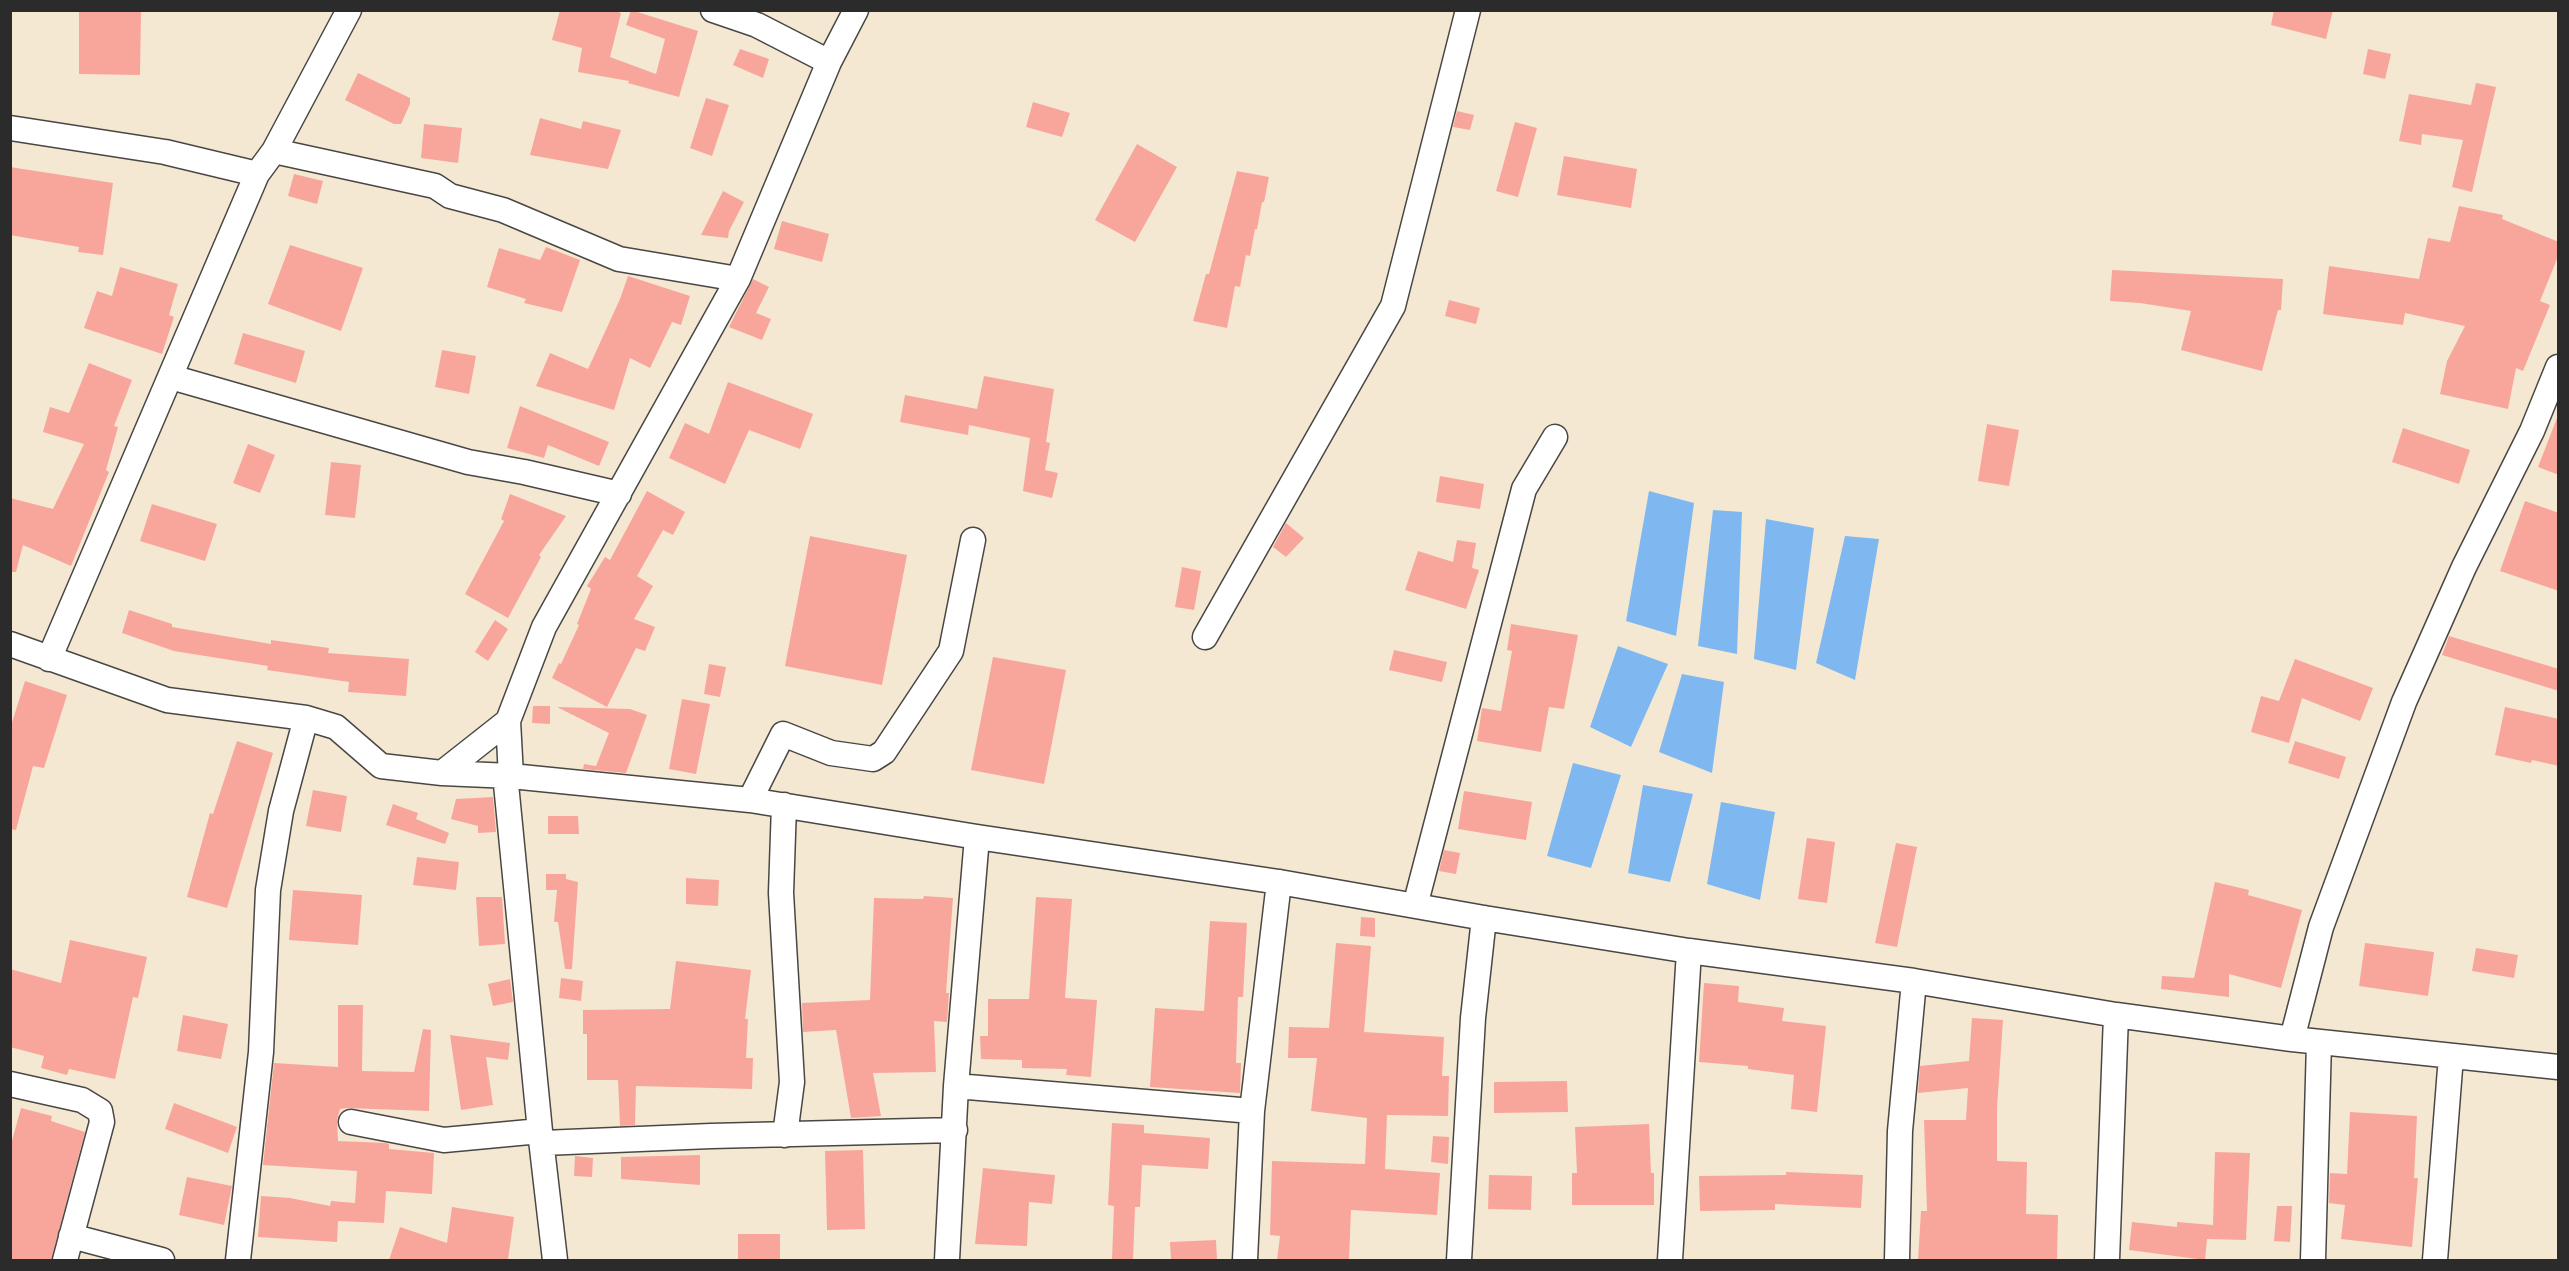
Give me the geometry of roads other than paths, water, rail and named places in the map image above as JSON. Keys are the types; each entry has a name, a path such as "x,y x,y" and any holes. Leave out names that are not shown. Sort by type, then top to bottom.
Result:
{"street":[{"path":"49,659 257,174 274,151 349,10"},
{"path":"713,10 757,25 829,62"},
{"path":"555,1260 507,796 506,784 511,776 508,721 544,627 738,279 829,62 856,10"},
{"path":"1205,637 1393,306 1468,10"},
{"path":"10,128 165,152 257,174"},
{"path":"274,151 435,186 450,196 504,210 619,259 738,279"},
{"path":"2292,1039 2321,927 2404,702 2464,567 2532,431 2559,367"},
{"path":"171,377 468,462 524,472 619,494"},
{"path":"1415,906 1524,489 1556,437"},
{"path":"750,800 783,734 831,753 873,759 884,752 951,651 973,540"},
{"path":"10,644 167,700 306,718 336,727 381,766 442,773 511,776 750,800 1279,882 1689,951 1914,981 2116,1015 2292,1039 2559,1067"},
{"path":"238,1260 261,1052 268,890 281,811 306,718"},
{"path":"442,773 508,721"},
{"path":"784,805 781,893 792,1082 785,1135"},
{"path":"947,1260 956,1086 977,837"},
{"path":"1245,1260 1252,1111 1279,882"},
{"path":"1459,1260 1473,1018 1485,918"},
{"path":"1670,1260 1689,951"},
{"path":"1897,1260 1900,1131 1914,981"},
{"path":"2107,1260 2116,1015"},
{"path":"2313,1260 2319,1042"},
{"path":"2435,1260 2451,1056"},
{"path":"10,1084 82,1101 93,1105 100,1111 102,1122 65,1260"},
{"path":"956,1086 1252,1111"},
{"path":"351,1122 444,1140 955,1130"},
{"path":"71,1236 162,1260"}],"water":[{"path":"1649,491 1694,503 1676,636 1626,621"},
{"path":"1713,510 1742,512 1737,654 1698,646"},
{"path":"1766,519 1814,528 1796,670 1754,659"},
{"path":"1845,536 1879,539 1855,680 1816,663"},
{"path":"1618,646 1668,664 1631,747 1590,727"},
{"path":"1682,674 1724,682 1712,773 1659,752"},
{"path":"1573,763 1621,775 1591,868 1547,856"},
{"path":"1643,785 1693,794 1670,882 1628,873"},
{"path":"1721,802 1775,812 1760,900 1707,884"}]}
